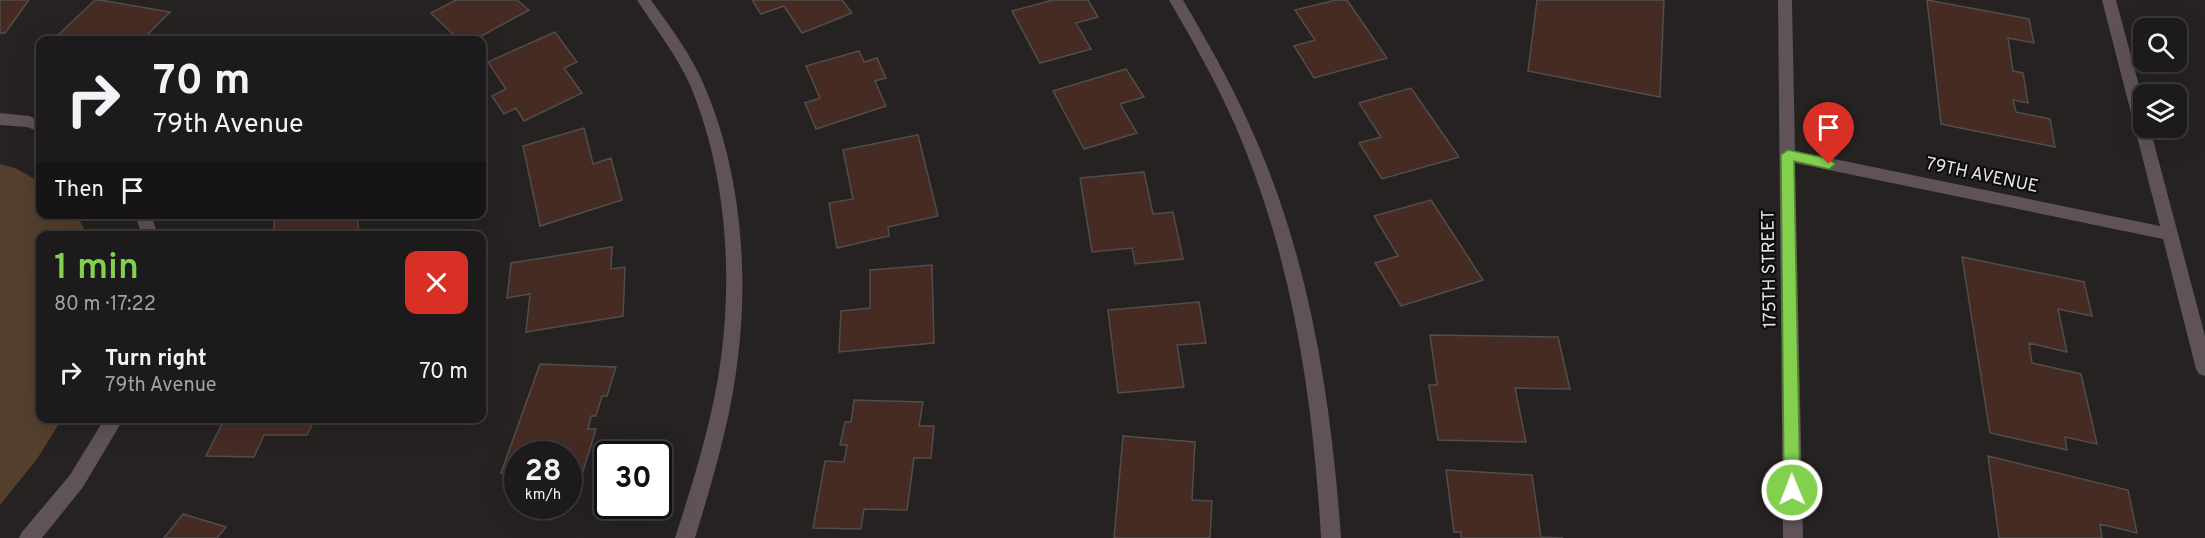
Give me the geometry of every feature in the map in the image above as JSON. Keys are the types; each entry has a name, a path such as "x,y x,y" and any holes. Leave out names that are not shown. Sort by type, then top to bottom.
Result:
{"street":[{"path":"644,0 674,42 697,85 722,166 734,265 725,391 708,463 685,538"},
{"path":"1176,0 1204,45 1245,128 1273,202 1292,266 1309,333 1321,406 1331,538"},
{"name":"175TH STREET","path":"1785,0 1793,538"},
{"path":"2109,0 2168,234 2205,369"},
{"path":"0,119 29,122 36,125"},
{"name":"79TH AVENUE","path":"1788,155 2168,234"},
{"path":"28,538 51,516 98,451 113,423"}],"shaded area":[{"path":"0,164 15,168 36,180 36,219 78,219 86,231 36,231 36,423 60,423 37,459 0,505"}],"building":[{"path":"0,0 29,0 5,33 0,33"},
{"path":"95,0 170,12 146,36 57,36"},
{"path":"456,0 517,0 529,10 481,36 455,36 431,13"},
{"path":"752,0 842,0 852,13 802,33 784,6 761,14"},
{"path":"1053,0 1088,0 1098,17 1076,23 1091,49 1040,63 1012,11"},
{"path":"1336,0 1347,0 1387,58 1314,78 1294,46 1315,40 1295,10"},
{"path":"1537,0 1664,0 1660,97 1528,71"},
{"path":"1927,0 2029,19 2034,43 2008,38 2013,71 2023,73 2028,103 2013,100 2016,112 2050,119 2055,147 1941,124"},
{"path":"555,32 577,62 564,68 582,93 524,121 516,108 504,114 492,96 506,89 488,62"},
{"path":"859,51 864,62 877,58 886,78 875,81 886,106 816,129 805,103 820,98 806,66"},
{"path":"1126,69 1144,97 1120,104 1137,133 1084,149 1053,91"},
{"path":"1411,88 1459,157 1382,179 1359,143 1381,137 1359,103"},
{"path":"584,128 593,164 611,158 622,200 540,226 523,146"},
{"path":"918,135 938,216 888,227 889,236 837,248 829,203 853,199 843,150"},
{"path":"1144,172 1153,214 1173,212 1183,259 1135,264 1132,248 1092,252 1080,178"},
{"path":"1431,200 1483,280 1401,306 1375,263 1398,256 1374,216"},
{"path":"274,219 357,219 359,231 274,231"},
{"path":"612,247 611,269 625,267 623,316 526,332 530,294 507,298 511,263"},
{"path":"1962,257 2084,282 2092,316 2058,309 2067,352 2029,343 2032,363 2081,374 2097,444 2065,437 2067,450 1990,433"},
{"path":"932,265 934,343 839,352 841,311 870,308 870,270"},
{"path":"1199,302 1206,343 1177,345 1184,387 1118,393 1108,310"},
{"path":"1430,335 1558,337 1570,389 1515,388 1526,442 1438,440 1429,385 1437,385"},
{"path":"540,364 616,367 607,396 602,396 596,416 591,416 588,429 596,429 582,475 582,441 512,441"},
{"path":"854,400 923,402 919,426 934,426 931,458 914,458 907,510 864,509 861,529 813,528 825,461 844,462 847,445 840,445 845,422 851,422"},
{"path":"222,423 313,423 307,435 264,435 254,457 206,456"},
{"path":"1123,436 1195,442 1192,500 1212,501 1210,538 1114,538"},
{"path":"1988,456 2128,490 2137,533 2100,524 2102,538 1999,538"},
{"path":"1446,470 1532,475 1541,537 1563,538 1461,538 1461,532 1454,532"},
{"path":"183,514 226,527 217,538 164,538"}],"route":[{"path":"1792,490 1788,155 1829,164"}]}
